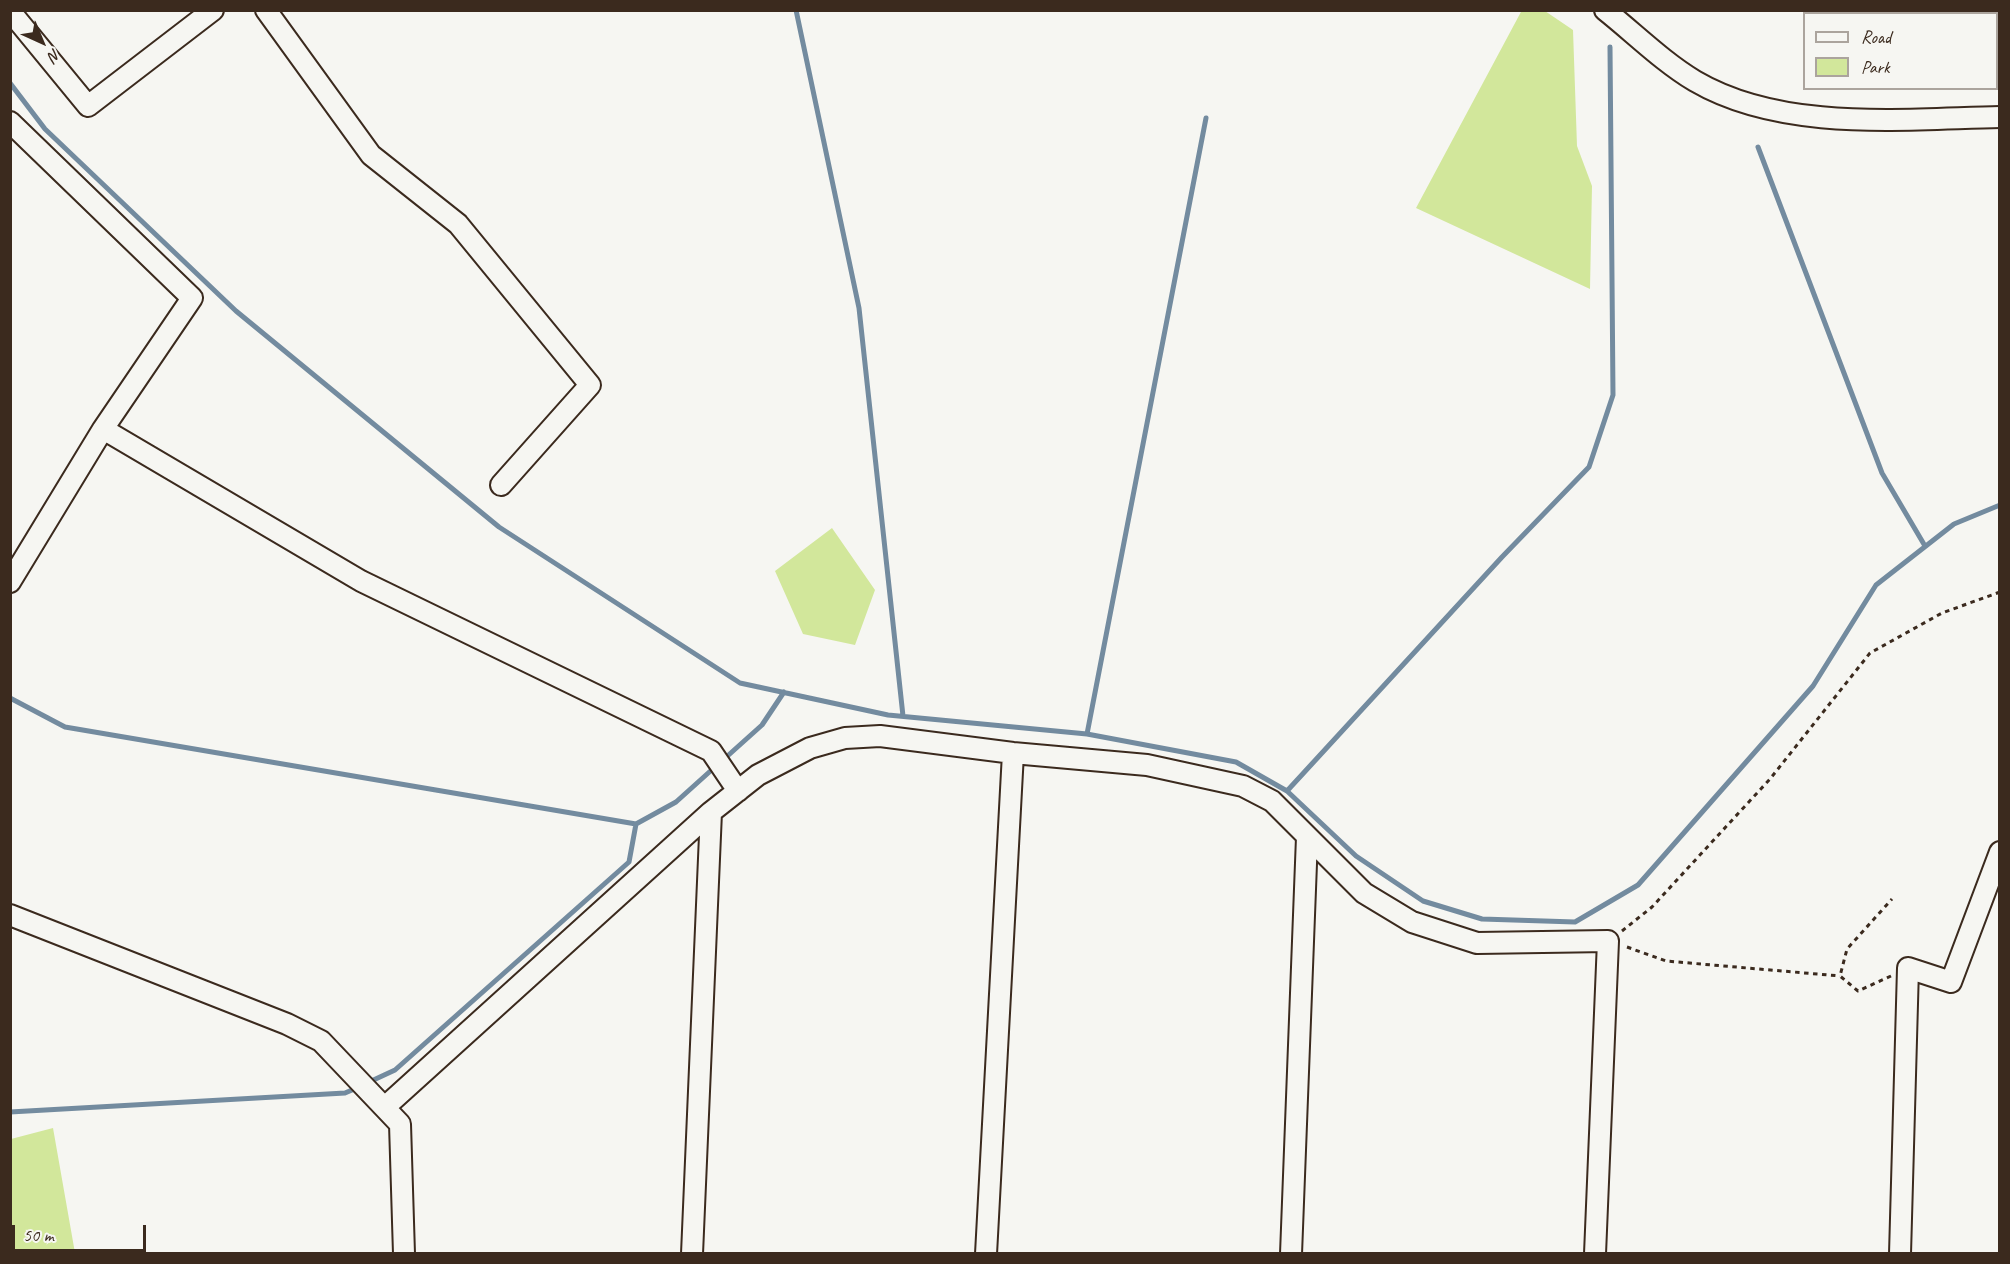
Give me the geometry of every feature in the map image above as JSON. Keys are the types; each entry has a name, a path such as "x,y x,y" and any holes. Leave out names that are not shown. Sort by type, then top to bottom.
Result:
{"street":[{"path":"10,11 88,106 213,10"},
{"path":"266,10 371,155 458,224 590,385 501,485"},
{"path":"1605,10 1695,81 1745,102 1826,120 2000,117"},
{"path":"10,122 192,298 103,429 10,582"},
{"path":"103,429 361,581 711,751 738,791"},
{"path":"384,1107 711,812 758,776 810,748 844,738 880,736 1013,753 1147,765 1243,786 1272,801 1364,893 1423,925 1477,943 1608,941 1595,1254"},
{"path":"986,1254 1013,753"},
{"path":"692,1254 711,812"},
{"path":"1291,1254 1307,837"},
{"path":"1900,1254 1908,968 1951,982 2000,852"},
{"path":"10,915 287,1024 321,1041 400,1124 404,1254"}],"path":[{"path":"1608,941 1652,908 1770,779 1870,653 1942,613 2000,592"},
{"path":"1840,976 1847,949 1892,900"},
{"path":"1608,941 1666,961 1840,976 1858,991 1908,968"}],"green space":[{"path":"1522,10 1545,11 1573,30 1577,146 1592,186 1590,289 1416,208"},
{"path":"832,528 875,590 855,645 803,634 775,571"},
{"path":"53,1128 75,1253 11,1253 11,1139"}],"waterway":[{"path":"796,10 859,308 903,716"},
{"path":"1287,791 1502,557 1589,467 1613,395 1610,47"},
{"path":"10,83 45,129 236,311 499,527 740,683 888,715 1087,734 1236,762 1287,791 1356,856 1423,901 1482,919 1575,922 1638,885 1813,686 1876,585 1954,524 2000,505"},
{"path":"1087,734 1206,118"},
{"path":"1758,147 1882,473 1925,546"},
{"path":"723,760 762,725 784,692"},
{"path":"10,698 65,727 636,824 676,802 716,766"},
{"path":"367,1083 395,1070 629,862 636,824"},
{"path":"10,1112 345,1093 359,1087"}]}
